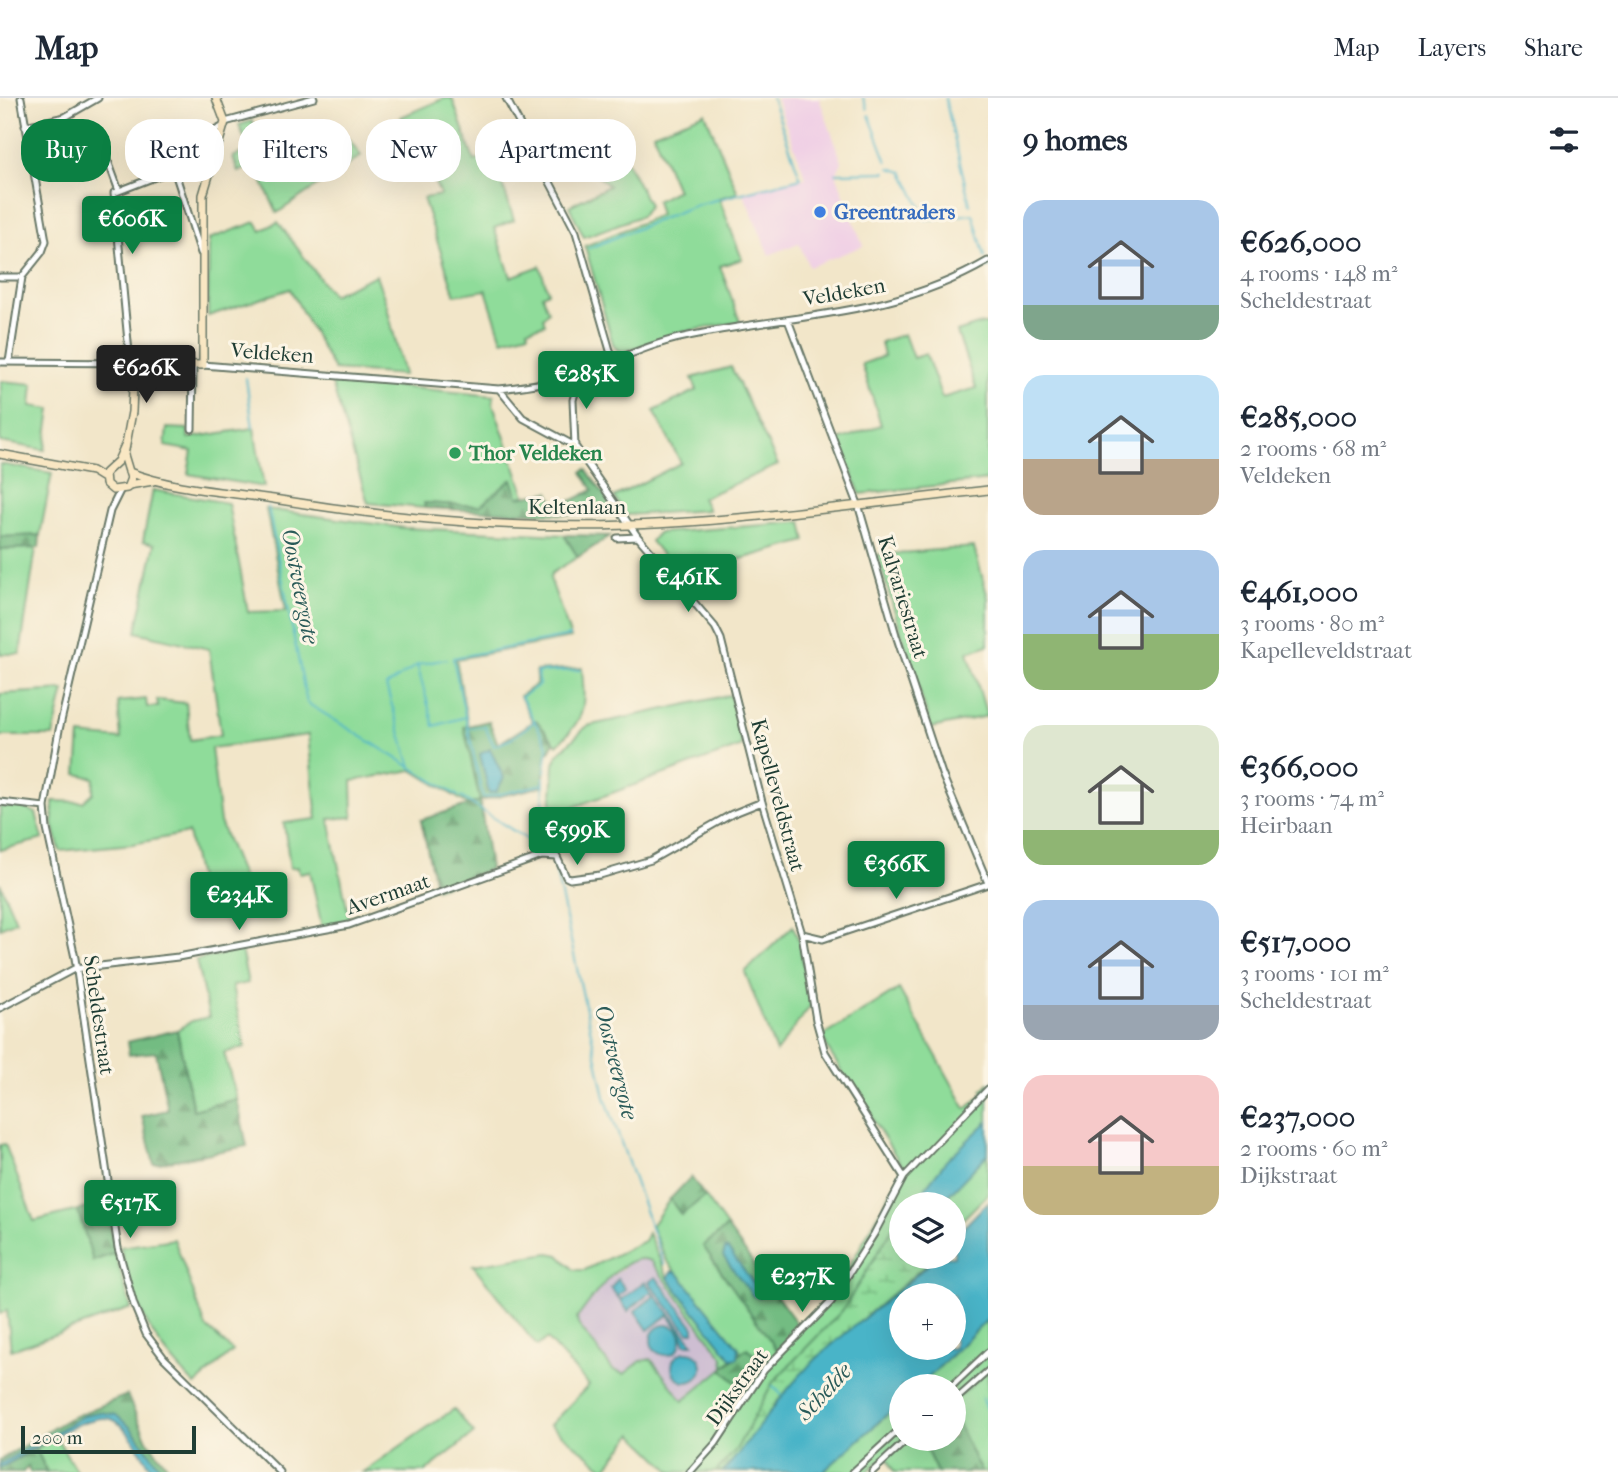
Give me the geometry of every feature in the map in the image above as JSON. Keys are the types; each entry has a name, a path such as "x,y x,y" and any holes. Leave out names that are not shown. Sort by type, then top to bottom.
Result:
{"main road":[{"path":"203,365 203,195 225,124 216,98"},
{"path":"129,485 126,443 132,412 132,363"},
{"name":"Veldeken","path":"132,363 203,365"},
{"path":"120,491 109,488 105,479 126,443"},
{"name":"Keltenlaan","path":"0,454 76,468 105,479"},
{"name":"Keltenlaan","path":"76,468 113,466 168,481 314,506 435,520 522,525 630,525 858,505 988,490"},
{"name":"Keltenlaan","path":"120,491 129,485 145,481 168,481"}],"street":[{"path":"20,98 24,119"},
{"path":"56,119 65,117 98,98"},
{"path":"225,124 314,98"},
{"path":"506,98 576,232 613,361"},
{"path":"111,169 119,191"},
{"path":"9,362 22,277 42,252 46,241 35,182"},
{"path":"132,363 114,193 142,182"},
{"path":"177,182 202,256"},
{"name":"Veldeken","path":"203,365 499,389 580,374 682,337 867,309 940,286 988,261"},
{"path":"0,277 22,277"},
{"name":"Kalvariestraat","path":"788,320 858,505 896,635 942,774 988,884"},
{"name":"Veldeken","path":"0,362 132,363"},
{"path":"192,429 193,365"},
{"path":"575,446 573,400 580,374"},
{"path":"499,389 523,418 575,446"},
{"name":"Kapelleveldstraat","path":"575,446 638,537 709,618 721,639 762,802 802,934 816,1020 825,1052 904,1177"},
{"name":"Scheldestraat","path":"109,488 110,511"},
{"name":"Scheldestraat","path":"120,491 110,511 59,730 45,807 74,969 118,1248 134,1305 146,1334 164,1358 279,1472"},
{"path":"617,538 638,537"},
{"path":"0,802 45,807"},
{"name":"Avermaat","path":"0,1008 74,969 178,957 349,925 542,856 557,857 565,877 570,879 600,875 651,860 732,814 762,802"},
{"path":"802,934 823,939 988,884"},
{"name":"Dijkstraat","path":"690,1472 716,1443 764,1370 831,1302 874,1234 904,1177 942,1134 988,1089"},
{"path":"965,1374 988,1352"},
{"path":"966,1390 988,1371"},
{"path":"853,1472 889,1439"},
{"path":"872,1472 895,1451"}],"shaded area":[{"path":"776,98 819,98 842,162 836,174 863,246 809,267 799,243 769,255 743,192 806,178"},
{"path":"642,1257 651,1261 723,1357 724,1367 683,1401 645,1359 624,1374 612,1370 578,1324 577,1318 606,1281 635,1259"}],"green space":[{"path":"445,98 452,98 459,119 402,119 401,117"},
{"path":"705,113 738,193 719,198 742,259 720,266 740,322 682,332 620,353 613,344 585,246 660,215 656,201 677,190 653,133"},
{"path":"461,124 475,161 475,182 502,182 514,220 494,228 511,277 540,266 548,292 542,295 548,311 543,318 545,324 528,329 529,333 502,340 486,290 455,295 423,198 441,195 434,182 461,182"},
{"path":"352,143 361,156 352,162"},
{"path":"238,155 238,172 233,157"},
{"path":"636,180 649,205 641,216 584,237 569,206 609,186 605,182 636,182"},
{"path":"263,182 323,182 277,213"},
{"path":"256,222 261,231 278,222 332,295 376,275 404,375 334,370 290,289 208,316 209,239"},
{"path":"988,324 988,480 860,494 839,440 881,425 862,364 884,356 881,342 904,334 913,358 926,354 942,398 976,388 957,332"},
{"path":"731,367 778,465 702,498 708,510 626,515 614,497 681,463 654,411 697,390 692,378"},
{"path":"331,380 494,396 493,404 526,498 495,495 480,506 425,503 425,508 368,503"},
{"path":"1,381 33,384 31,406 51,409 45,450 0,442"},
{"path":"167,428 188,429 188,438 254,428 264,487 188,474 192,451 165,446"},
{"path":"0,464 52,473 40,535 0,537"},
{"path":"586,469 613,507 600,516 425,508 424,503 480,506 512,479 518,497 549,492 555,505 593,490 582,472"},
{"path":"153,490 228,503 248,612 286,611 266,509 404,528 564,535 578,557 552,573 550,578 571,638 456,659 468,726 465,728 480,801 469,805 412,770 352,781 353,817 329,819 350,922 322,928 310,871 299,873 298,867 290,868 284,823 317,819 308,735 211,748 220,822 243,879 200,887 188,833 133,844 60,851 53,824 53,801 83,802 93,793 94,778 77,774 80,735 121,739 118,702 146,699 147,707 158,707 157,700 186,703 190,740 221,735 209,649 136,632 155,544 143,541"},
{"path":"802,522 806,541 679,576 651,541 658,533"},
{"path":"40,535 39,548 0,549 0,537"},
{"path":"564,535 610,536 578,557"},
{"path":"974,547 988,598 988,645 968,652 987,716 931,728 877,555"},
{"path":"36,548 20,654 0,654 0,549"},
{"path":"582,668 582,711 574,727 557,745 536,721 533,722 520,696 536,684 536,671"},
{"path":"64,690 53,736 0,736 0,694"},
{"path":"730,695 742,746 551,815 554,764 558,754 587,726"},
{"path":"536,720 554,742 546,757 543,786 480,801 464,727 489,721 498,744"},
{"path":"480,801 490,869 436,889 421,820"},
{"path":"20,806 36,813 43,839 0,850 0,807"},
{"path":"0,883 16,921 0,928"},
{"path":"793,926 799,941 811,1005 776,1052 745,972"},
{"path":"241,950 248,983 232,986 245,1047 224,1053 237,1099 193,1110 177,1030 192,1021 209,1017 196,960"},
{"path":"899,989 966,1109 984,1093 982,1090 988,1084 988,1194 966,1216 966,1192 891,1192 904,1169 829,1051 823,1036"},
{"path":"177,1030 193,1110 237,1099 247,1146 154,1164 142,1116 168,1110 156,1052 129,1055 127,1042"},
{"path":"5,1144 34,1221 78,1210 93,1261 115,1253 131,1308 11,1350 7,1310 0,1314 0,1145"},
{"path":"691,1177 705,1196 681,1215 670,1199"},
{"path":"705,1196 727,1227 703,1246 778,1350 839,1285 889,1196 889,1236 842,1311 773,1382 736,1450 716,1472 672,1472 633,1434 605,1469 550,1425 589,1385 547,1339 537,1346 473,1265 549,1253 559,1255 574,1270 585,1270 644,1241 648,1233 668,1278 732,1359 724,1367 723,1357 651,1261 641,1259 619,1269 577,1318 578,1324 613,1370 624,1374 641,1361 651,1359 683,1401 722,1369 745,1391 764,1363 747,1349 741,1354 739,1348 667,1261 651,1226 670,1199 681,1214"},
{"path":"106,1204 115,1253 93,1261 78,1210"},
{"path":"727,1227 800,1328 777,1350 703,1246"},
{"path":"889,1234 889,1269 921,1269 905,1283 889,1283 889,1296 815,1360 775,1404 755,1436 723,1472 716,1472 736,1450 773,1382 842,1311"},
{"path":"174,1239 206,1327 233,1351 195,1385 165,1351 146,1322 120,1247"},
{"path":"988,1319 988,1366 966,1387 966,1374 932,1374 946,1360 966,1360 966,1341"},
{"path":"747,1348 765,1364 745,1391 722,1369"},
{"path":"988,1371 988,1472 981,1472 966,1441 966,1390"},
{"path":"127,1395 147,1440 172,1472 164,1472 140,1439 123,1422 100,1414 85,1415 0,1464 0,1460 68,1419"},
{"path":"454,1409 474,1433 425,1472 363,1472"},
{"path":"889,1413 889,1451 891,1451 867,1472 823,1472"},
{"path":"56,1437 77,1472 47,1472 36,1449"},
{"path":"966,1441 981,1472 937,1472 927,1451 966,1451"},
{"path":"36,1449 47,1472 30,1472 28,1466 23,1472 0,1472 0,1468"},
{"path":"894,1451 927,1451 937,1472 894,1472 887,1457"}],"water":[{"path":"490,749 504,778 496,792 489,793 480,754"},
{"path":"988,1121 988,1154 952,1192 922,1192 946,1161"},
{"path":"988,1202 988,1319 966,1341 966,1283 907,1283 922,1269 966,1269 966,1225"},
{"path":"725,1249 728,1249 762,1294 759,1297 753,1296 723,1256"},
{"path":"672,1271 677,1272 739,1348 738,1358 732,1359 668,1278"},
{"path":"656,1277 694,1327 694,1332 688,1332 649,1282"},
{"path":"618,1279 626,1290 618,1296 621,1300 645,1282 693,1344 685,1344 681,1332 668,1315 648,1330 635,1311 654,1296 651,1292 628,1311 611,1288"},
{"name":"Schelde","path":"889,1298 889,1360 946,1360 932,1374 889,1374 889,1413 823,1472 723,1472 791,1386 846,1333"},
{"path":"666,1325 677,1329 681,1340 677,1351 666,1355 655,1351 651,1340 655,1329"},
{"path":"687,1352 698,1356 702,1367 698,1378 687,1382 676,1378 672,1367 676,1356"},
{"path":"99,1412 116,1415 130,1427 164,1472 155,1472 120,1424 103,1418 73,1426 0,1468 0,1464 85,1415"}],"waterway":[{"path":"772,98 798,171"},
{"path":"863,98 867,109"},
{"path":"945,98 970,205"},
{"path":"869,115 887,162"},
{"path":"890,168 903,172 927,220"},
{"path":"836,173 886,172"},
{"path":"589,248 696,205 801,178 799,174"},
{"path":"931,219 973,214 985,257"},
{"name":"Oostveergote","path":"246,378 253,428"},
{"name":"Oostveergote","path":"268,507 307,703 458,796"},
{"path":"468,728 453,658 570,636"},
{"path":"446,659 417,665 434,726 465,717"},
{"path":"411,767 386,686 416,666"},
{"path":"545,772 548,746 521,697 539,685 537,672 580,670"},
{"path":"535,721 511,739 494,746 485,727 468,728 483,798 544,784"},
{"path":"543,810 544,777"},
{"name":"Oostveergote","path":"461,797 545,851"},
{"path":"542,816 543,840"},
{"name":"Oostveergote","path":"554,863 605,1097 664,1264"},
{"name":"Oostveergote","path":"773,1386 782,1395"},
{"path":"982,1398 988,1410"}],"place":[{"name":"Greentraders","path":"820,212"},
{"name":"Thor Veldeken","path":"455,453"}]}
